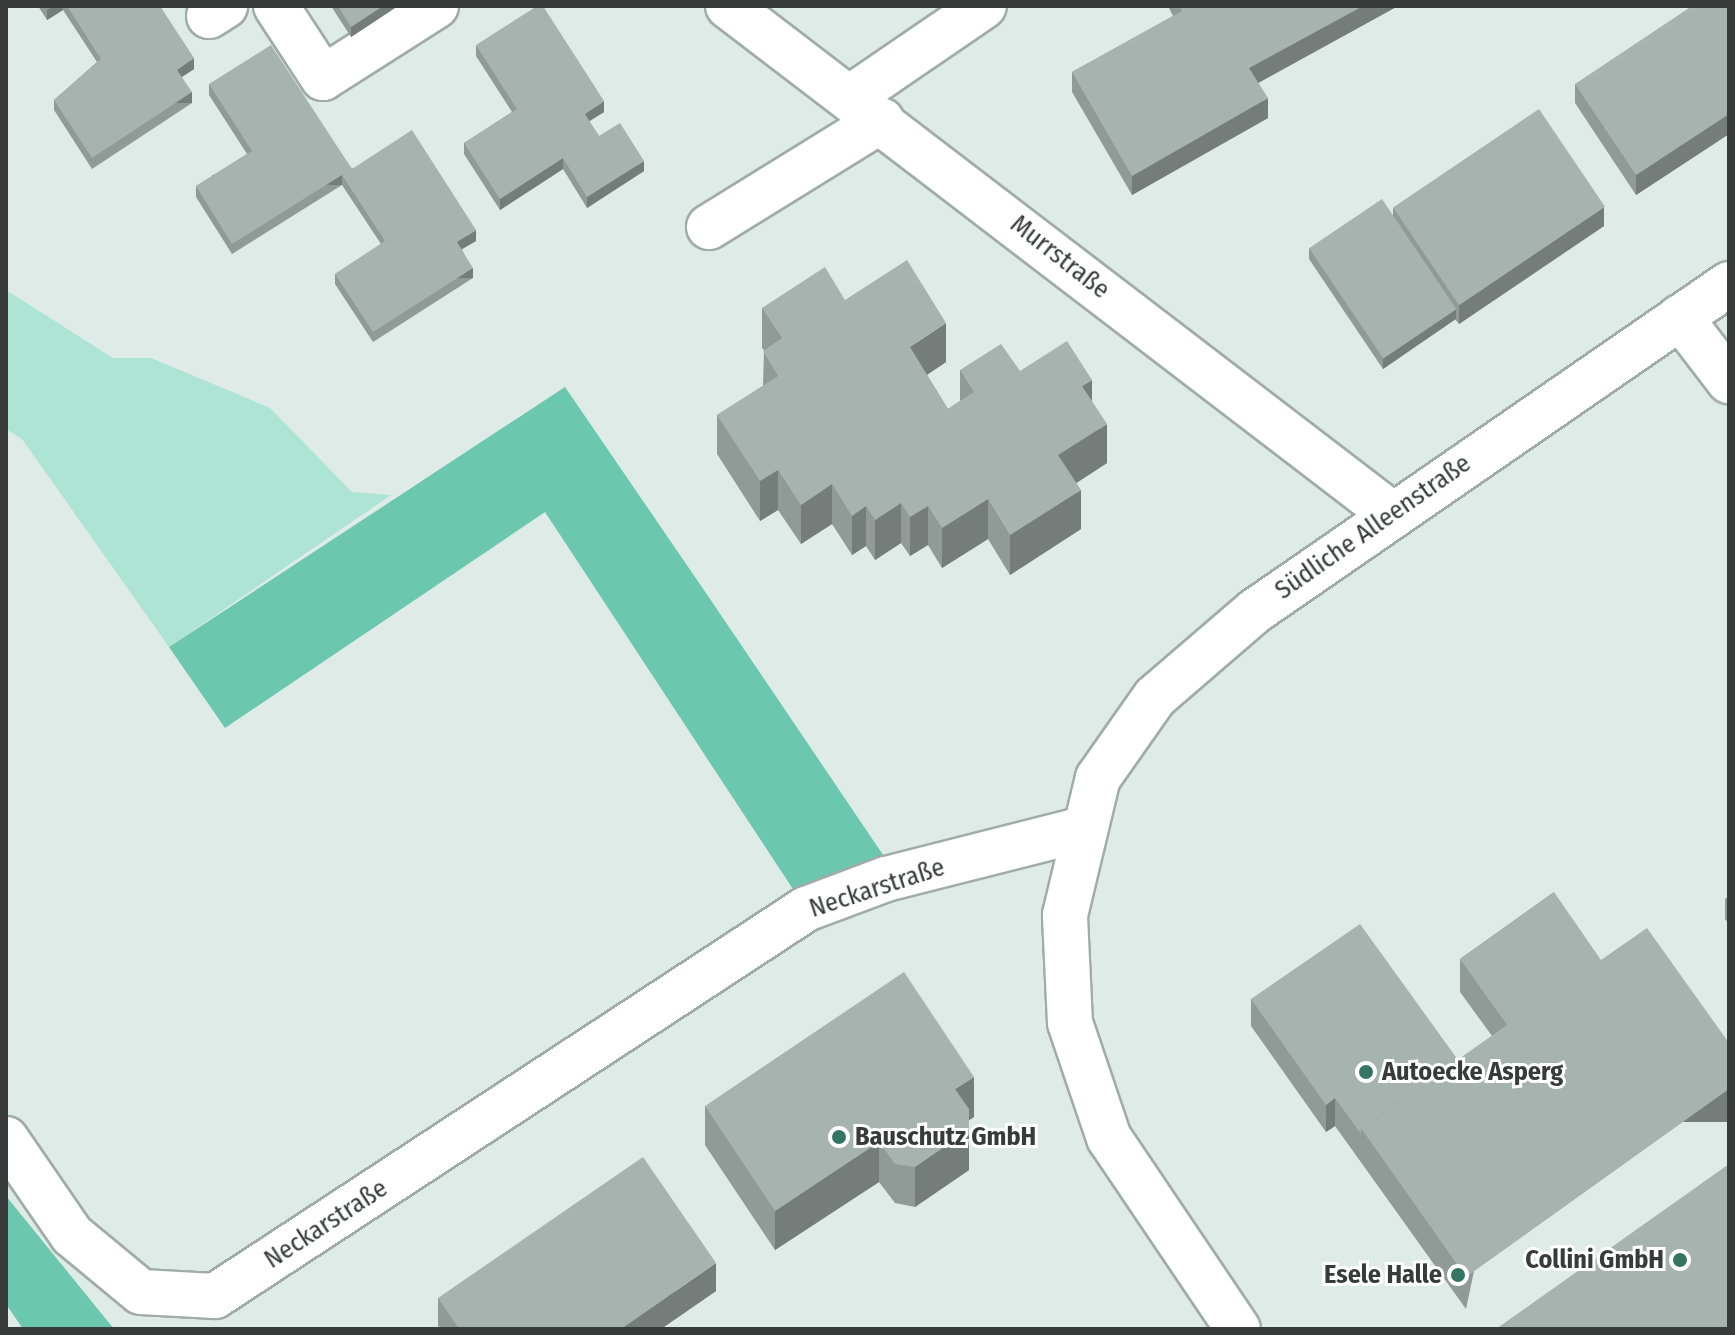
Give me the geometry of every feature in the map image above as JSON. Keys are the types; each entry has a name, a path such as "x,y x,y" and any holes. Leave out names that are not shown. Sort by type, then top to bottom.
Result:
{"street":[{"path":"276,6 323,78 436,6"},
{"name":"Murrstraße","path":"728,6 866,108 1389,512"},
{"path":"709,227 866,108 984,6"},
{"name":"Südliche Alleenstraße","path":"1080,830 1098,778 1155,697 1389,512 1729,284"},
{"path":"1680,317 1729,381"},
{"path":"1080,830 1065,915 1063,984 1085,1081 1109,1138 1238,1329"},
{"name":"Neckarstraße","path":"6,1139 72,1235 141,1292 215,1296 806,909 886,879 1080,830"}],"green space":[{"path":"6,290 113,358 151,358 270,408 352,492 391,495 169,647 22,439 6,429"},
{"path":"565,387 898,877 806,909 545,512 225,728 169,647"},
{"path":"6,1196 114,1329 23,1329 6,1304"}],"building":[{"path":"67,6 160,6 194,58 177,70 192,92 92,158 54,100 101,59"},
{"path":"338,6 383,6 351,27"},
{"path":"537,6 543,6 604,101 585,114 599,136 620,123 644,161 587,197 563,158 500,199 464,143 517,109 476,45"},
{"path":"1179,6 1363,6 1249,68 1268,98 1132,176 1072,72 1182,11"},
{"path":"1692,6 1729,6 1729,114 1636,175 1575,84"},
{"path":"271,45 352,169 412,130 476,230 457,242 473,268 373,332 335,274 385,241 342,175 232,244 196,186 252,151 209,84"},
{"path":"1539,109 1605,207 1459,305 1393,207"},
{"path":"1382,199 1456,309 1383,358 1309,248"},
{"path":"907,260 946,323 910,347 948,409 974,392 960,370 1001,344 1020,371 1067,341 1092,380 1082,386 1107,424 1058,455 1081,490 1010,535 988,499 942,528 928,506 910,517 901,503 875,520 866,506 852,516 832,484 801,505 778,470 760,481 717,415 778,376 763,351 782,338 762,308 825,267 845,300"},
{"path":"1554,892 1601,960 1647,928 1729,1043 1729,1089 1466,1277 1361,1128 1507,1025 1460,959"},
{"name":"Autoecke Asperg","path":"1360,924 1458,1060 1361,1128 1361,1134 1335,1098 1326,1105 1251,999"},
{"name":"Bauschutz GmbH","path":"904,972 974,1077 955,1089 969,1109 969,1130 915,1167 895,1164 879,1142 775,1211 705,1106"},
{"path":"643,1157 716,1263 621,1329 459,1329 438,1298"},
{"name":"Collini GmbH","path":"1729,1164 1729,1329 1496,1329"}],"place":[{"name":"Autoecke Asperg","path":"1366,1072"},
{"name":"Bauschutz GmbH","path":"839,1137"},
{"name":"Collini GmbH","path":"1680,1260"},
{"name":"Esele Halle","path":"1458,1275"}]}
